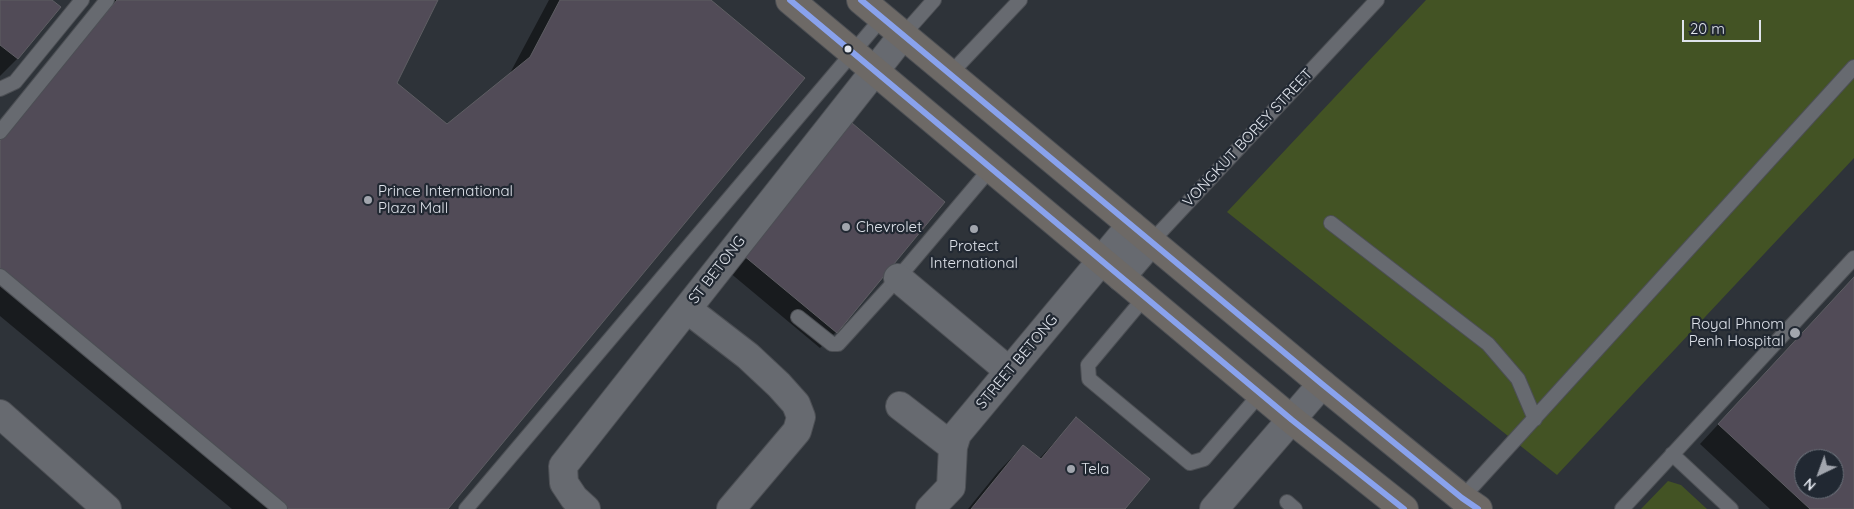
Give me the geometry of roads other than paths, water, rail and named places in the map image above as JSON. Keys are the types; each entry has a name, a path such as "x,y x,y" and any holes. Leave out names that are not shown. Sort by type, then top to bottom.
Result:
{"highway":[{"path":"790,0 1260,394 1404,509"},
{"path":"861,0 1322,384 1470,504"}],"street":[{"name":"ST BETONG","path":"586,509 574,498 564,483 563,466 874,70 893,26"},
{"name":"VONGKUT BOREY STREET","path":"1112,269 1141,233"},
{"name":"STREET BETONG","path":"930,509 951,487 954,462 953,447 957,434 1009,371 1112,269"},
{"path":"898,278 1009,371"},
{"path":"687,309 748,356 779,384 796,404 801,417 798,431 731,509"},
{"path":"1214,509 1322,384"},
{"path":"900,406 953,447"},
{"path":"0,414 107,509"}],"lane":[{"path":"0,89 15,82 82,0"},
{"path":"0,132 107,0"},
{"path":"466,509 853,52 934,0"},
{"path":"950,74 1020,0"},
{"name":"VONGKUT BOREY STREET","path":"1141,233 1377,0"},
{"path":"1470,504 1535,419 1854,67"},
{"path":"798,317 832,344 838,344 898,278 990,168"},
{"path":"1331,223 1488,344 1518,379 1535,419"},
{"path":"1622,509 1854,258"},
{"path":"0,276 280,509"},
{"path":"1145,297 1088,365 1089,379 1190,463 1204,459 1260,394"},
{"path":"1672,454 1731,509"}],"place":[{"name":"Prince International Plaza Mall","path":"368,200"},
{"name":"Chevrolet","path":"846,227"},
{"name":"Protect International","path":"974,229"},
{"name":"Royal Phnom Penh Hospital","path":"1795,333"},
{"name":"Tela","path":"1071,469"}]}
